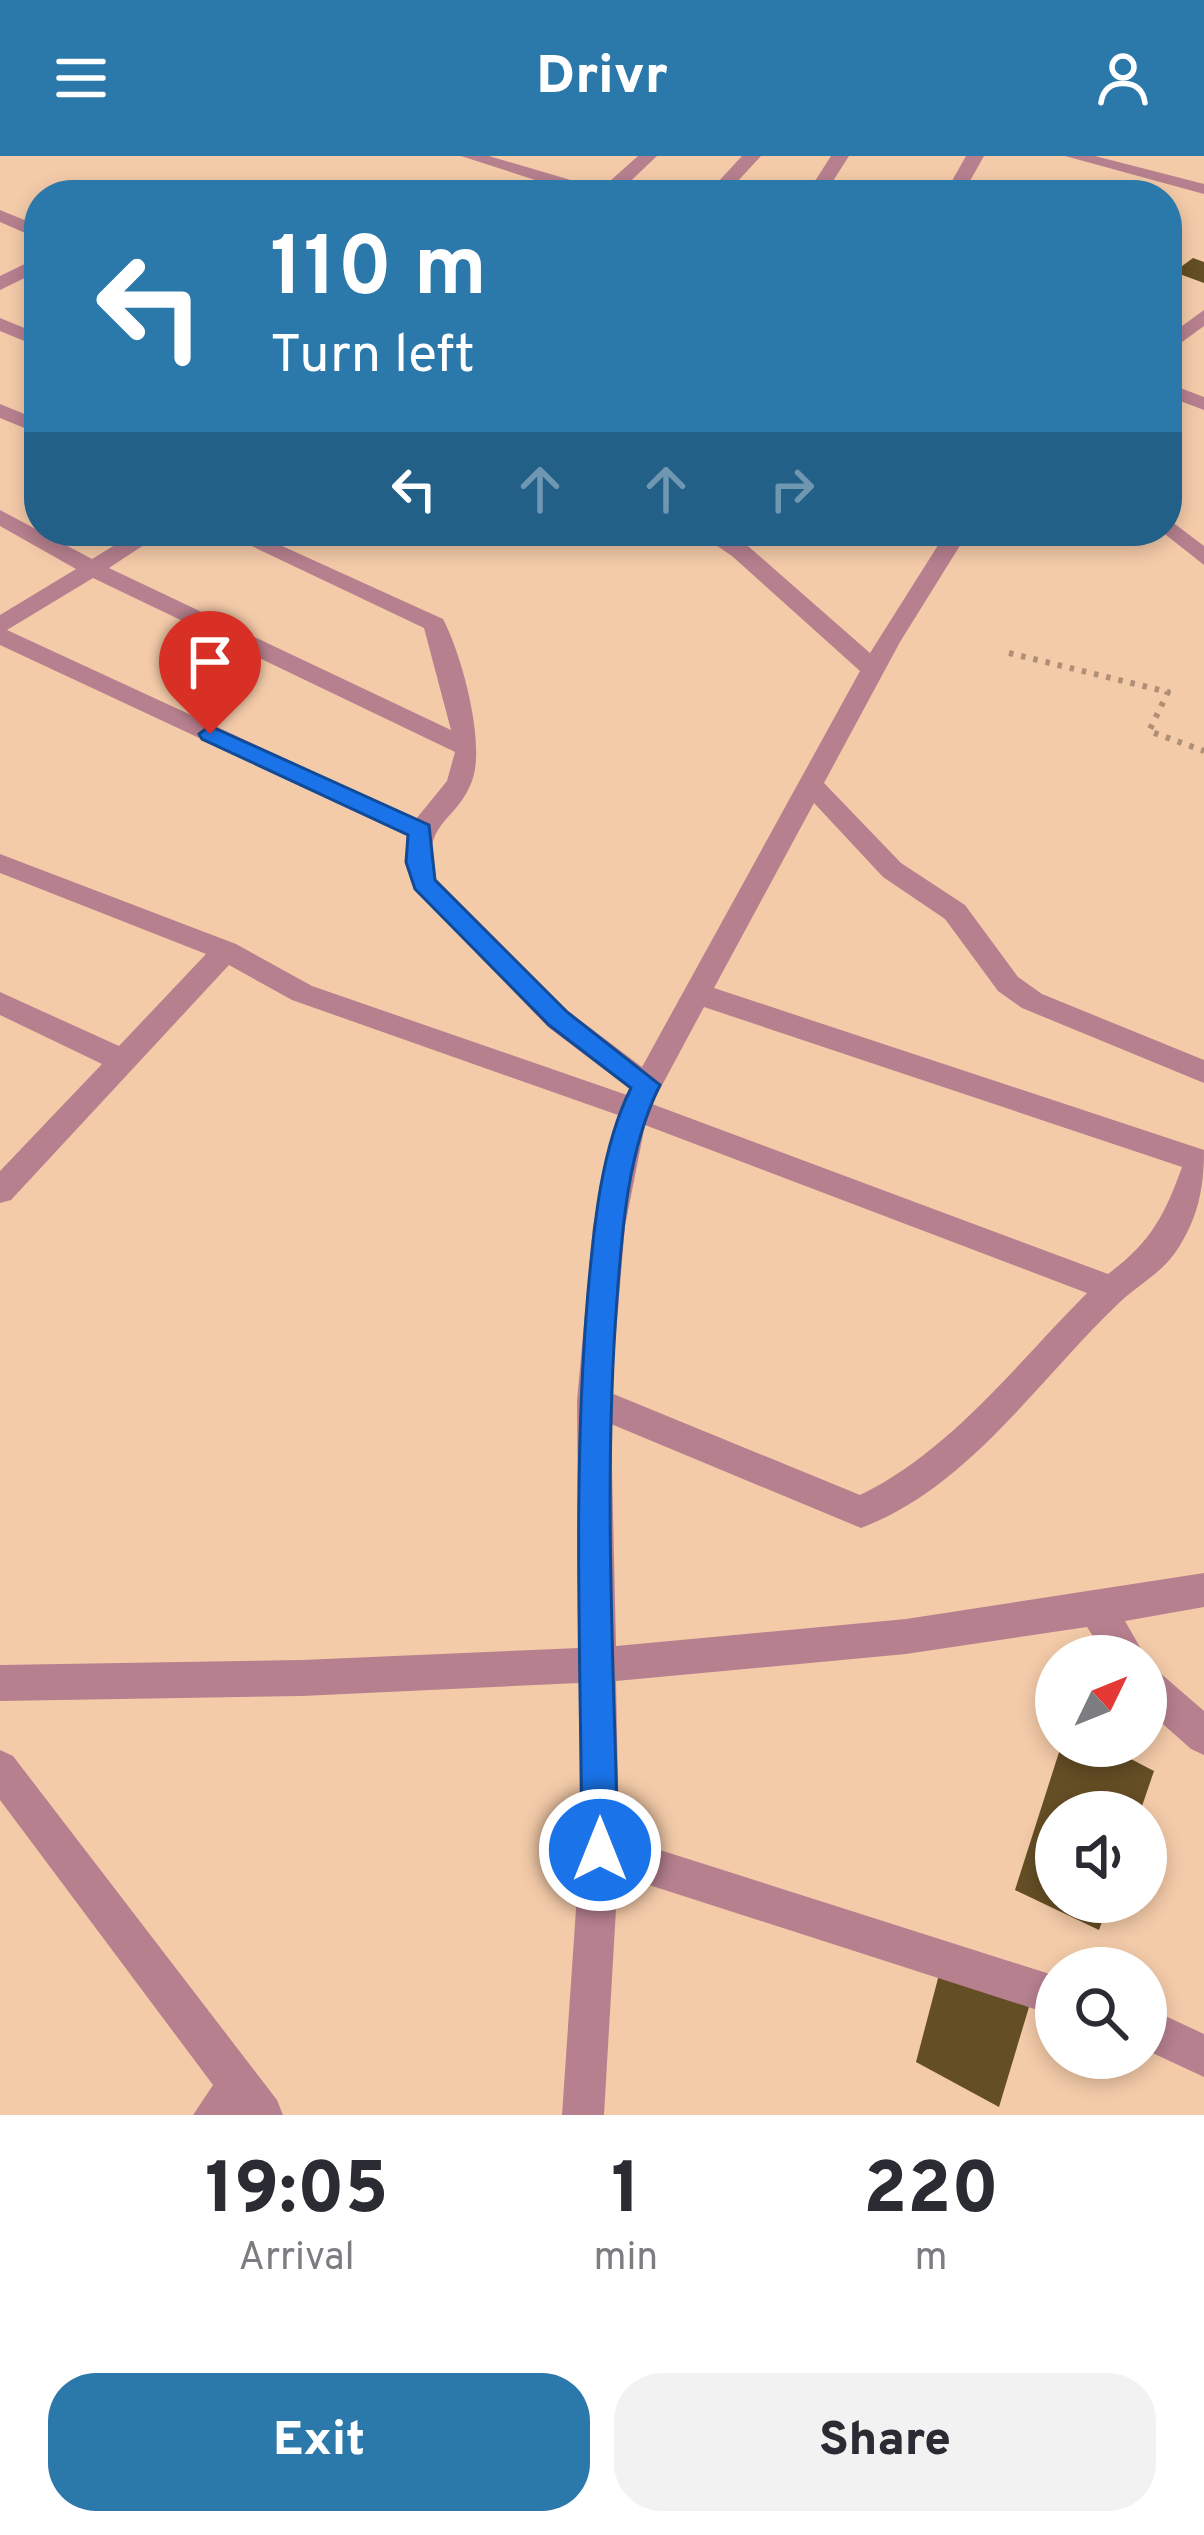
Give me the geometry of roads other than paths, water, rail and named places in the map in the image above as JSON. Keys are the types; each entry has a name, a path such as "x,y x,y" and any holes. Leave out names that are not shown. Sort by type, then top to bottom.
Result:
{"street":[{"path":"470,156 511,161 562,180"},
{"path":"620,180 648,156"},
{"path":"729,180 752,156"},
{"path":"1074,156 1181,180"},
{"path":"51,546 468,748"},
{"path":"0,625 130,546"},
{"path":"264,546 435,625 468,748 459,783 420,831 418,862 424,883 640,1097"},
{"path":"732,546 873,669"},
{"path":"583,2115 600,1850 594,1401 608,1226 640,1097 873,669 949,546"},
{"path":"0,636 420,831"},
{"path":"810,783 892,870 956,912 1008,984 1032,1001 1204,1072"},
{"path":"0,863 226,951 302,993 640,1097 1112,1289"},
{"path":"3,1182 226,951"},
{"path":"594,1401 861,1512 907,1490 1112,1289 1158,1252 1178,1220 1202,1161 695,993"},
{"path":"0,1003 123,1061"},
{"path":"0,1683 275,1682 600,1666 1097,1611 1204,1590"},
{"path":"1097,1611 1112,1635"},
{"path":"1167,1703 1204,1736"},
{"path":"0,1769 238,2105"},
{"path":"600,1850 1035,1989"},
{"path":"1167,2038 1204,2056"}]}
